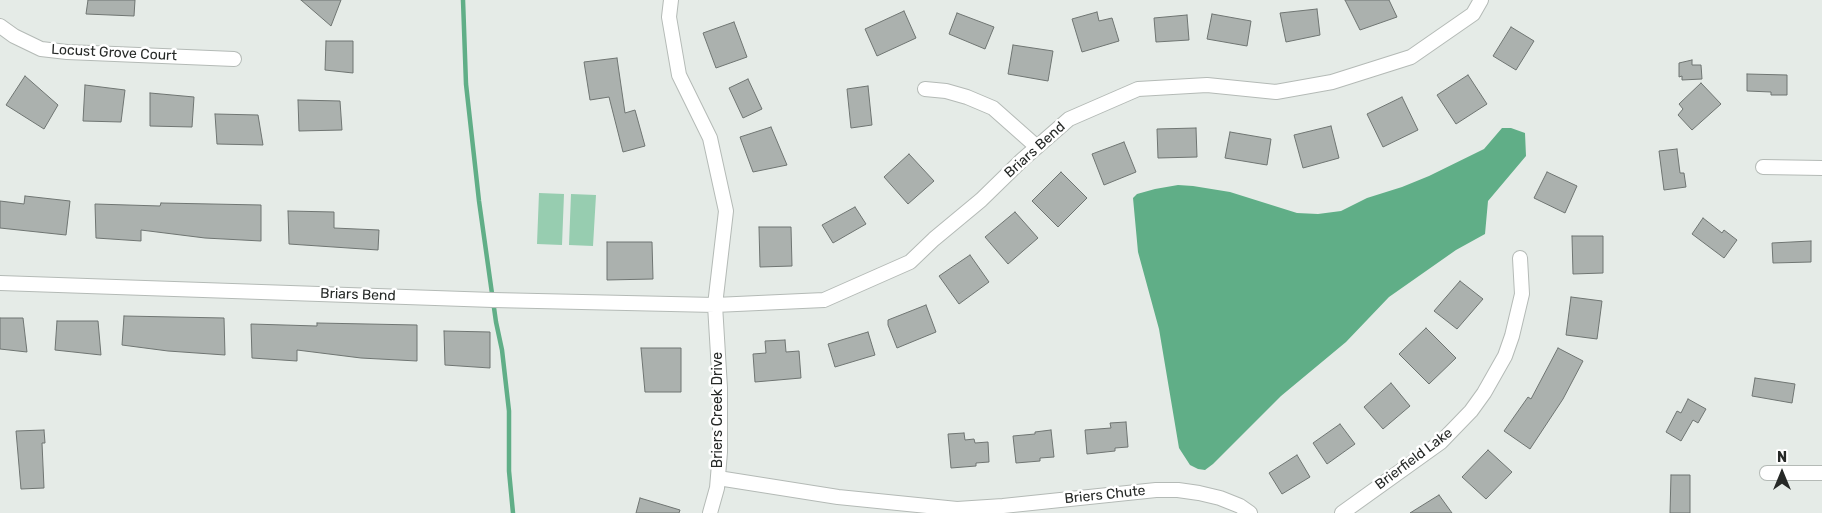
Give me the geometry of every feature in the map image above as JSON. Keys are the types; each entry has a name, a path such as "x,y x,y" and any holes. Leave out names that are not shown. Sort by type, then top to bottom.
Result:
{"street":[{"path":"671,0 669,17 679,75 710,138 726,211 715,305"},
{"name":"Briars Bend","path":"0,283 493,300 715,305 824,300 910,262 1070,119 1138,89 1207,85 1276,92 1332,82 1411,57 1473,14 1481,0"},
{"name":"Locust Grove Court","path":"0,26 14,36 41,49 67,52 234,59"},
{"path":"924,89 967,97 993,108 1037,147"},
{"path":"1763,167 1822,168"},
{"name":"Brierfield Lake","path":"1342,513 1441,442 1471,411 1484,393 1505,356 1512,336 1522,294 1520,258"},
{"name":"Briers Creek Drive","path":"710,513 718,478 720,388 715,305"},
{"path":"1767,473 1822,473"},
{"name":"Briers Chute","path":"718,478 838,497 957,509 1156,490 1178,490 1220,498 1240,506 1250,513"}],"shaded area":[{"path":"1502,128 1511,128 1525,133 1526,156 1488,201 1485,234 1456,250 1389,297 1346,342 1281,396 1213,464 1205,470 1190,465 1179,448 1159,329 1138,252 1133,198 1137,194 1178,185 1230,192 1297,213 1318,214 1341,211 1367,198 1429,176 1484,149"},
{"path":"539,193 564,194 562,245 537,244"},
{"path":"571,194 596,195 593,246 569,245"}],"building":[{"path":"88,0 135,0 134,16 86,14"},
{"path":"301,0 341,0 331,26"},
{"path":"1345,0 1389,0 1397,17 1360,30"},
{"path":"1317,9 1320,35 1286,42 1280,13"},
{"path":"904,11 916,38 877,56 865,29"},
{"path":"1097,12 1099,21 1112,18 1119,41 1082,52 1072,19"},
{"path":"957,13 994,27 985,49 949,34"},
{"path":"1212,14 1251,21 1247,46 1207,39"},
{"path":"1187,15 1189,40 1156,42 1154,18"},
{"path":"734,22 747,57 716,68 703,33"},
{"path":"1511,27 1534,41 1516,70 1493,56"},
{"path":"326,41 353,41 353,73 325,70"},
{"path":"1013,45 1053,51 1048,81 1008,74"},
{"path":"617,58 625,113 635,110 645,146 623,152 609,97 590,100 584,62"},
{"path":"1692,60 1692,65 1701,65 1702,79 1682,80 1682,76 1679,77 1679,63"},
{"path":"1747,74 1787,75 1787,95 1771,95 1771,92 1747,91"},
{"path":"1468,75 1487,104 1456,124 1437,95"},
{"path":"25,76 58,105 44,129 6,105"},
{"path":"748,79 762,109 743,118 729,88"},
{"path":"1701,83 1721,104 1692,130 1678,115 1683,109 1679,104"},
{"path":"85,85 125,90 121,122 83,121"},
{"path":"868,86 872,125 851,128 847,89"},
{"path":"150,93 194,97 192,127 150,126"},
{"path":"1402,97 1418,130 1383,147 1367,114"},
{"path":"298,100 340,101 342,130 299,131"},
{"path":"215,114 258,115 263,145 217,144"},
{"path":"1331,126 1339,158 1303,168 1294,135"},
{"path":"771,127 787,165 753,172 740,137"},
{"path":"1196,128 1197,157 1158,158 1157,129"},
{"path":"1230,132 1271,139 1267,165 1225,158"},
{"path":"1124,142 1136,172 1104,185 1092,154"},
{"path":"1677,149 1680,173 1684,173 1686,187 1664,190 1659,151"},
{"path":"909,154 934,181 908,204 884,177"},
{"path":"1061,172 1087,198 1058,227 1032,201"},
{"path":"1547,172 1577,186 1565,213 1534,198"},
{"path":"25,196 70,201 66,235 0,228 0,201 24,204"},
{"path":"161,203 261,205 261,241 205,238 141,230 141,241 96,238 95,204 160,206"},
{"path":"855,207 866,224 833,243 822,225"},
{"path":"288,211 334,212 334,228 379,230 378,250 289,244"},
{"path":"1015,212 1038,238 1008,264 985,237"},
{"path":"1703,218 1722,233 1724,230 1737,240 1724,258 1692,234"},
{"path":"759,227 791,227 792,266 760,267"},
{"path":"1572,236 1603,236 1603,273 1573,274"},
{"path":"1811,241 1811,262 1773,263 1772,243"},
{"path":"607,242 652,242 653,279 607,280"},
{"path":"970,255 989,282 959,304 939,276"},
{"path":"1460,281 1483,299 1457,329 1434,311"},
{"path":"1571,297 1602,301 1597,339 1566,335"},
{"path":"926,305 936,332 897,348 888,325 888,320"},
{"path":"124,316 224,318 225,355 168,351 122,345"},
{"path":"0,318 23,318 27,352 0,349"},
{"path":"57,321 98,321 101,355 55,350"},
{"path":"317,323 417,325 417,361 361,358 297,350 297,361 252,358 251,324 317,326"},
{"path":"1426,328 1456,358 1429,384 1399,354"},
{"path":"444,331 490,332 490,368 445,365"},
{"path":"868,332 875,355 835,367 828,344"},
{"path":"785,340 786,352 799,351 801,378 755,382 753,354 766,353 765,341"},
{"path":"641,348 681,348 681,392 645,392"},
{"path":"1558,348 1583,361 1563,399 1530,449 1504,431 1528,397 1531,399"},
{"path":"1755,378 1795,384 1792,403 1752,396"},
{"path":"1391,383 1410,406 1383,429 1364,407"},
{"path":"1688,399 1706,409 1698,423 1693,420 1681,441 1666,432 1677,411 1681,413"},
{"path":"1126,422 1128,447 1115,448 1115,451 1087,454 1085,430 1111,428 1110,423"},
{"path":"1340,424 1355,444 1327,464 1313,443"},
{"path":"44,430 45,443 42,443 44,488 21,489 16,431"},
{"path":"1051,430 1054,457 1040,458 1040,461 1016,463 1013,436"},
{"path":"964,433 965,440 974,439 975,443 988,442 989,462 976,463 976,466 951,468 948,434"},
{"path":"1488,450 1512,472 1486,499 1462,477"},
{"path":"1297,455 1310,477 1282,494 1269,473"},
{"path":"1671,475 1690,475 1690,513 1670,513"},
{"path":"1439,495 1452,513 1410,513"},
{"path":"640,498 680,510 679,513 636,513"}],"waterway":[{"path":"463,0 466,84 479,201 496,322 502,350 509,411 509,471 513,513"}]}
